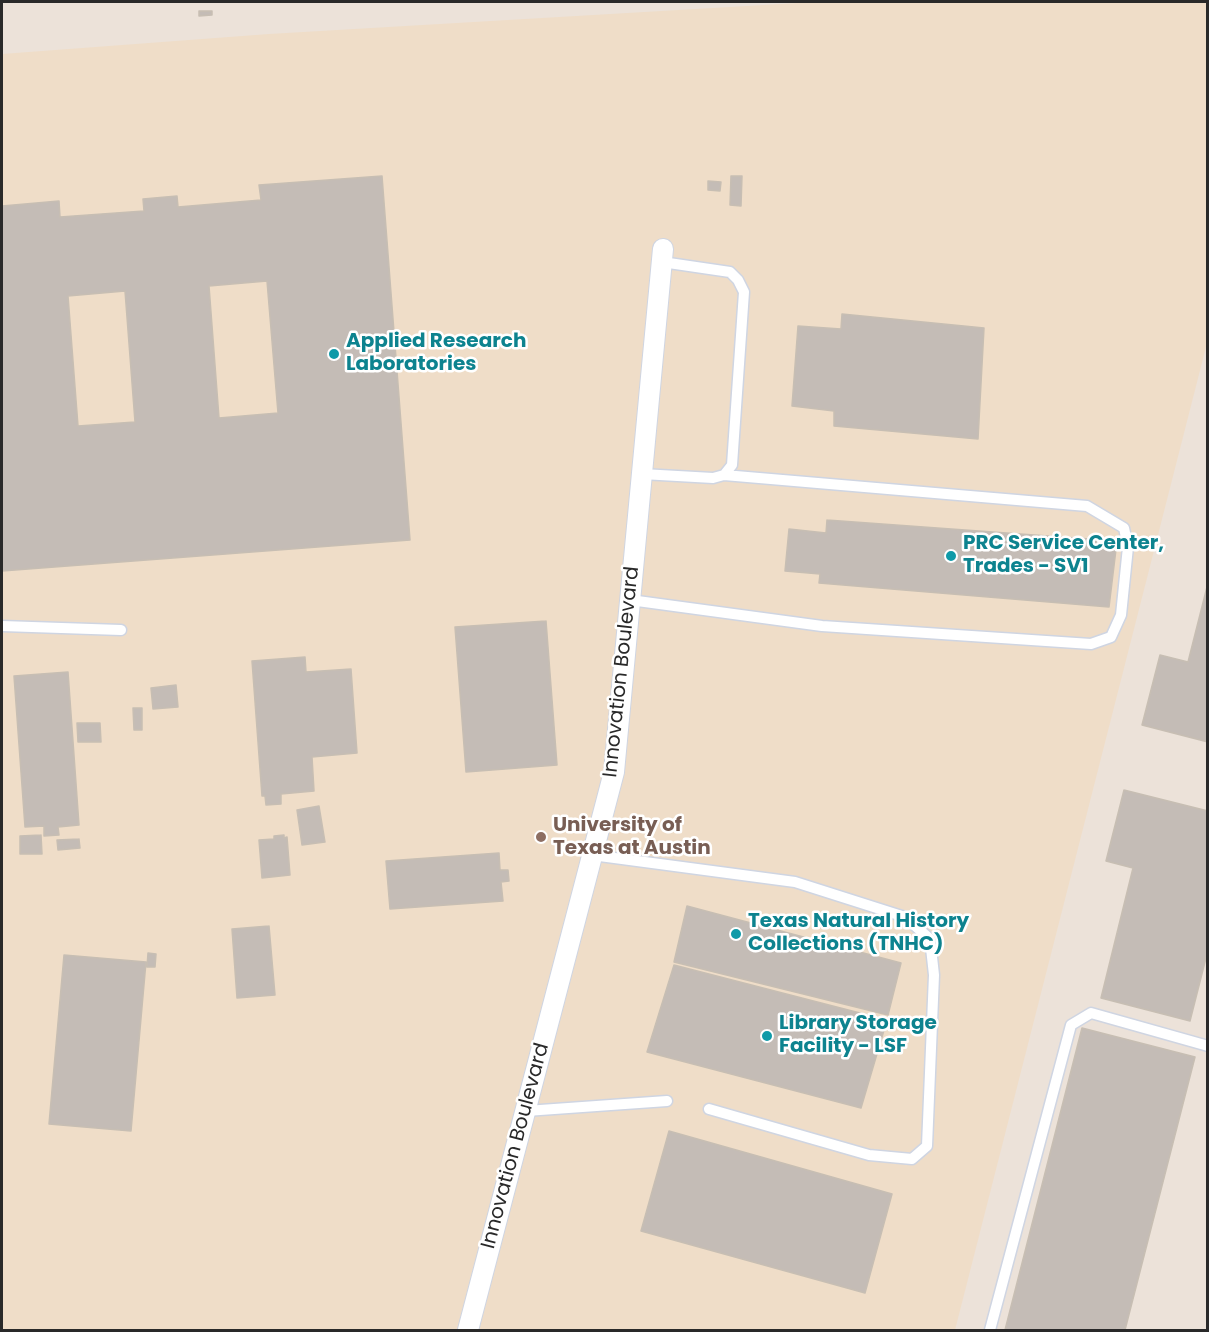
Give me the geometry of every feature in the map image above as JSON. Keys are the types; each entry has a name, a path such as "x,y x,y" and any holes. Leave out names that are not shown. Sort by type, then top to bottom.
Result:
{"street":[{"name":"Innovation Boulevard","path":"468,1330 614,772 663,256"}],"lane":[{"path":"663,256 730,272 738,280 744,292 732,465 724,475"},
{"path":"630,600 822,626 1091,644 1111,637 1121,615 1128,547 1124,528 1087,506 724,475 712,478 642,474"},
{"path":"2,626 121,630"},
{"path":"592,855 795,882 905,917 930,939 934,975 927,1146 912,1159 869,1155 709,1109"},
{"path":"990,1330 1071,1026 1091,1013 1208,1046"},
{"path":"526,1111 667,1101"}],"shaded area":[{"name":"University of Texas at Austin","path":"815,2 1207,2 1207,343 955,1330 2,1330 2,54 269,34"}],"building":[{"path":"199,11 212,11 212,15 199,16"},
{"name":"Applied Research Laboratories","path":"382,176 410,540 2,571 2,206 59,201 60,217 144,211 143,199 177,196 178,207 261,200 259,185","holes":["267,281 278,413 219,418 209,286","125,291 135,422 78,426 68,296"]},
{"path":"731,176 742,176 741,206 730,205"},
{"path":"708,181 721,182 720,191 708,190"},
{"path":"842,314 984,328 978,439 834,426 834,411 792,406 798,326 841,329"},
{"name":"PRC Service Center, Trades - SV1","path":"827,520 1117,541 1109,607 819,583 820,574 785,571 789,529 826,533"},
{"path":"1208,583 1208,742 1142,725 1160,655 1188,662"},
{"path":"546,621 557,765 466,772 455,627"},
{"path":"305,657 306,672 351,669 357,753 312,757 314,791 281,794 281,804 266,805 265,796 262,796 252,661"},
{"path":"68,672 79,825 58,827 59,835 44,836 44,826 25,827 14,676"},
{"path":"176,685 178,707 153,709 151,688"},
{"path":"133,708 142,708 142,730 134,730"},
{"path":"77,723 100,723 101,742 78,742"},
{"path":"1124,790 1208,811 1208,950 1190,1021 1101,998 1133,868 1106,861"},
{"path":"319,806 325,842 302,845 297,810"},
{"path":"41,835 42,854 20,854 20,836"},
{"path":"284,835 284,838 287,837 290,875 262,878 259,840 274,839 274,836"},
{"path":"79,839 80,848 58,850 57,840"},
{"path":"499,853 500,870 508,870 509,881 501,882 503,901 390,909 386,861"},
{"name":"Texas Natural History Collections (TNHC)","path":"687,906 901,963 888,1015 674,962"},
{"path":"269,926 275,995 237,998 232,929"},
{"path":"148,953 156,954 155,967 147,967"},
{"path":"64,955 146,962 131,1131 49,1124"},
{"name":"Library Storage Facility - LSF","path":"674,965 887,1020 861,1108 647,1052"},
{"path":"1082,1028 1195,1057 1125,1330 1005,1330"},
{"path":"669,1131 892,1194 865,1293 641,1231"}],"place":[{"name":"Applied Research Laboratories","path":"334,354"},
{"name":"PRC Service Center, Trades - SV1","path":"951,556"},
{"name":"University of Texas at Austin","path":"541,837"},
{"name":"Texas Natural History Collections (TNHC)","path":"736,934"},
{"name":"Library Storage Facility - LSF","path":"767,1036"}]}
